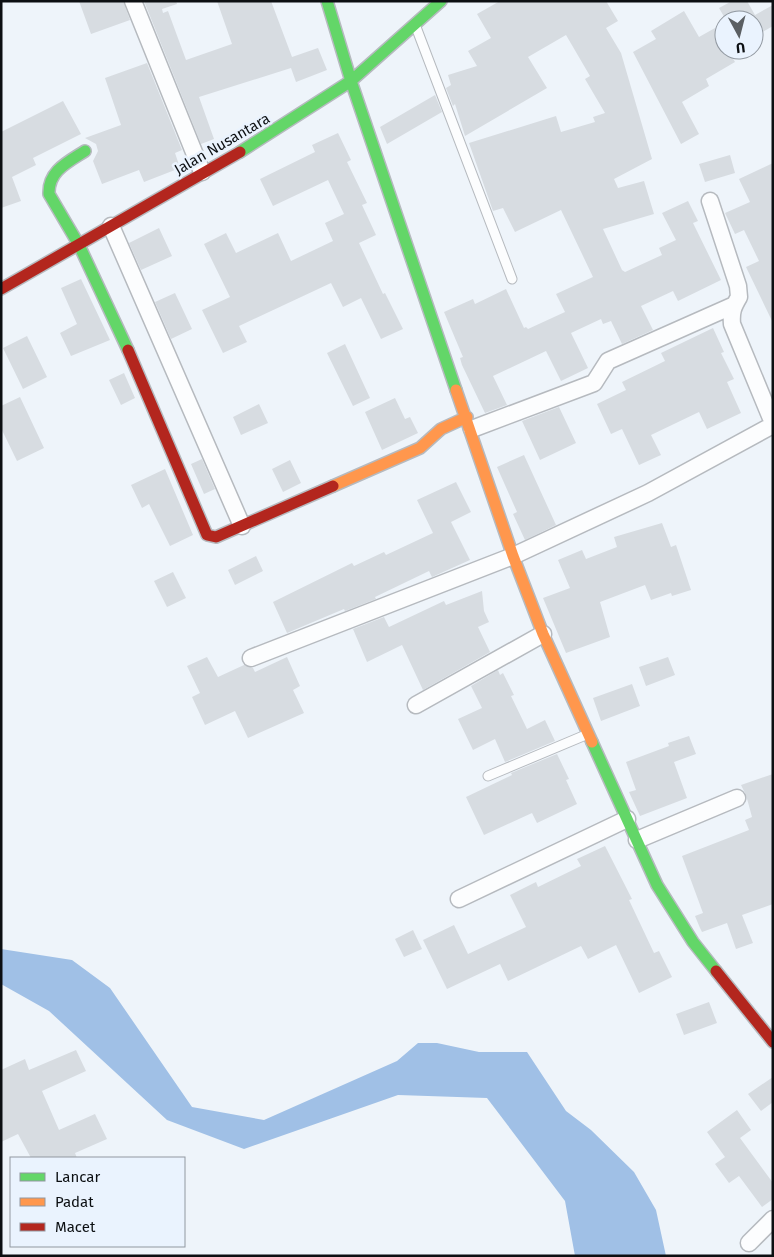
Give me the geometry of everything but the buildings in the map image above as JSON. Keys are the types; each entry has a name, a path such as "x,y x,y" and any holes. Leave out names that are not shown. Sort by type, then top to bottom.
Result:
{"main road":[{"path":"327,1 351,81 470,423 513,556 543,634 657,885 693,942 756,1018 770,1038"},
{"name":"Jalan Nusantara","path":"1,289 269,135 351,81 441,1"},
{"path":"85,151 53,173 47,186 49,194 80,245 124,339 204,531 213,538 420,448 441,429 470,423"}],"street":[{"path":"133,1 202,172"},
{"path":"470,423 594,384 608,362 732,306 739,297 738,286 710,201"},
{"path":"111,226 242,526"},
{"path":"251,658 513,556 648,493 773,424 732,324 732,306"},
{"path":"416,705 543,634"},
{"path":"637,840 737,798"},
{"path":"459,899 627,819"},
{"path":"750,1243 773,1219"}],"lane":[{"path":"415,24 512,279"},
{"path":"488,776 589,734"}],"water":[{"path":"1,949 72,960 110,988 192,1107 264,1120 397,1061 418,1043 437,1043 479,1052 527,1052 566,1111 591,1130 634,1172 656,1210 666,1256 575,1256 565,1201 487,1098 398,1095 244,1149 167,1120 49,1011 1,984"}],"traffic: fast":[{"path":"327,1 351,81 456,390"},
{"path":"240,152 351,81 441,1"},
{"path":"85,151 66,163 55,173 49,194 79,245 128,350"},
{"path":"592,742 657,885 693,942 716,971"}],"traffic: slow":[{"path":"456,390 513,556 543,634 592,742"},
{"path":"333,486 420,448 441,429 467,417"}],"traffic: jam":[{"path":"1,289 240,152"},
{"path":"128,350 207,535 216,537 333,486"},
{"path":"716,971 773,1042"}]}
